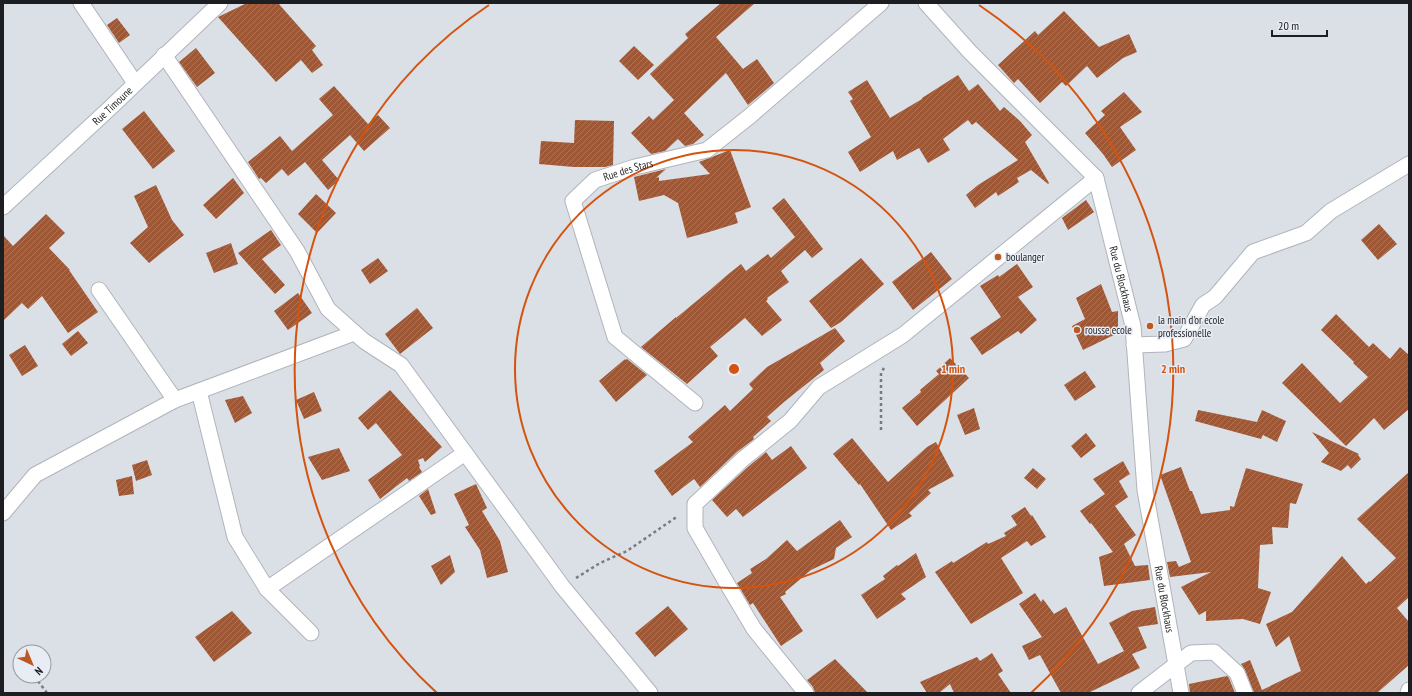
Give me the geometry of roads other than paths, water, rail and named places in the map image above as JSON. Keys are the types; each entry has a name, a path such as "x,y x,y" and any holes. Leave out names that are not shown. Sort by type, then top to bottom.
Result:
{"street":[{"path":"81,3 135,83"},
{"name":"Rue Timoune","path":"3,207 220,3"},
{"name":"Rue des Stars","path":"695,403 615,337 574,201 595,180 635,167 707,150 750,116 881,3"},
{"path":"806,693 754,629 729,587 695,528 695,504 743,459 790,421 820,387 903,335 1096,178 970,52 926,3"},
{"path":"164,55 297,251 328,309 364,341 401,365 562,586 650,693"},
{"path":"1134,345 1165,344 1184,338 1203,305 1215,297 1253,252 1306,233 1331,211 1409,164"},
{"name":"Rue du Blockhaus","path":"1096,178 1133,326 1145,490 1181,693"},
{"path":"99,290 175,400"},
{"path":"3,513 35,475 175,400 354,333"},
{"path":"198,391 235,537 267,590 311,633"},
{"path":"267,590 465,453"},
{"path":"1139,693 1190,654 1214,652 1237,673 1245,693"}],"place":[{"name":"boulanger","path":"998,257"},
{"name":"la main d'or ecole professionelle","path":"1150,326"},
{"name":"rousse ecole","path":"1077,330"}]}
